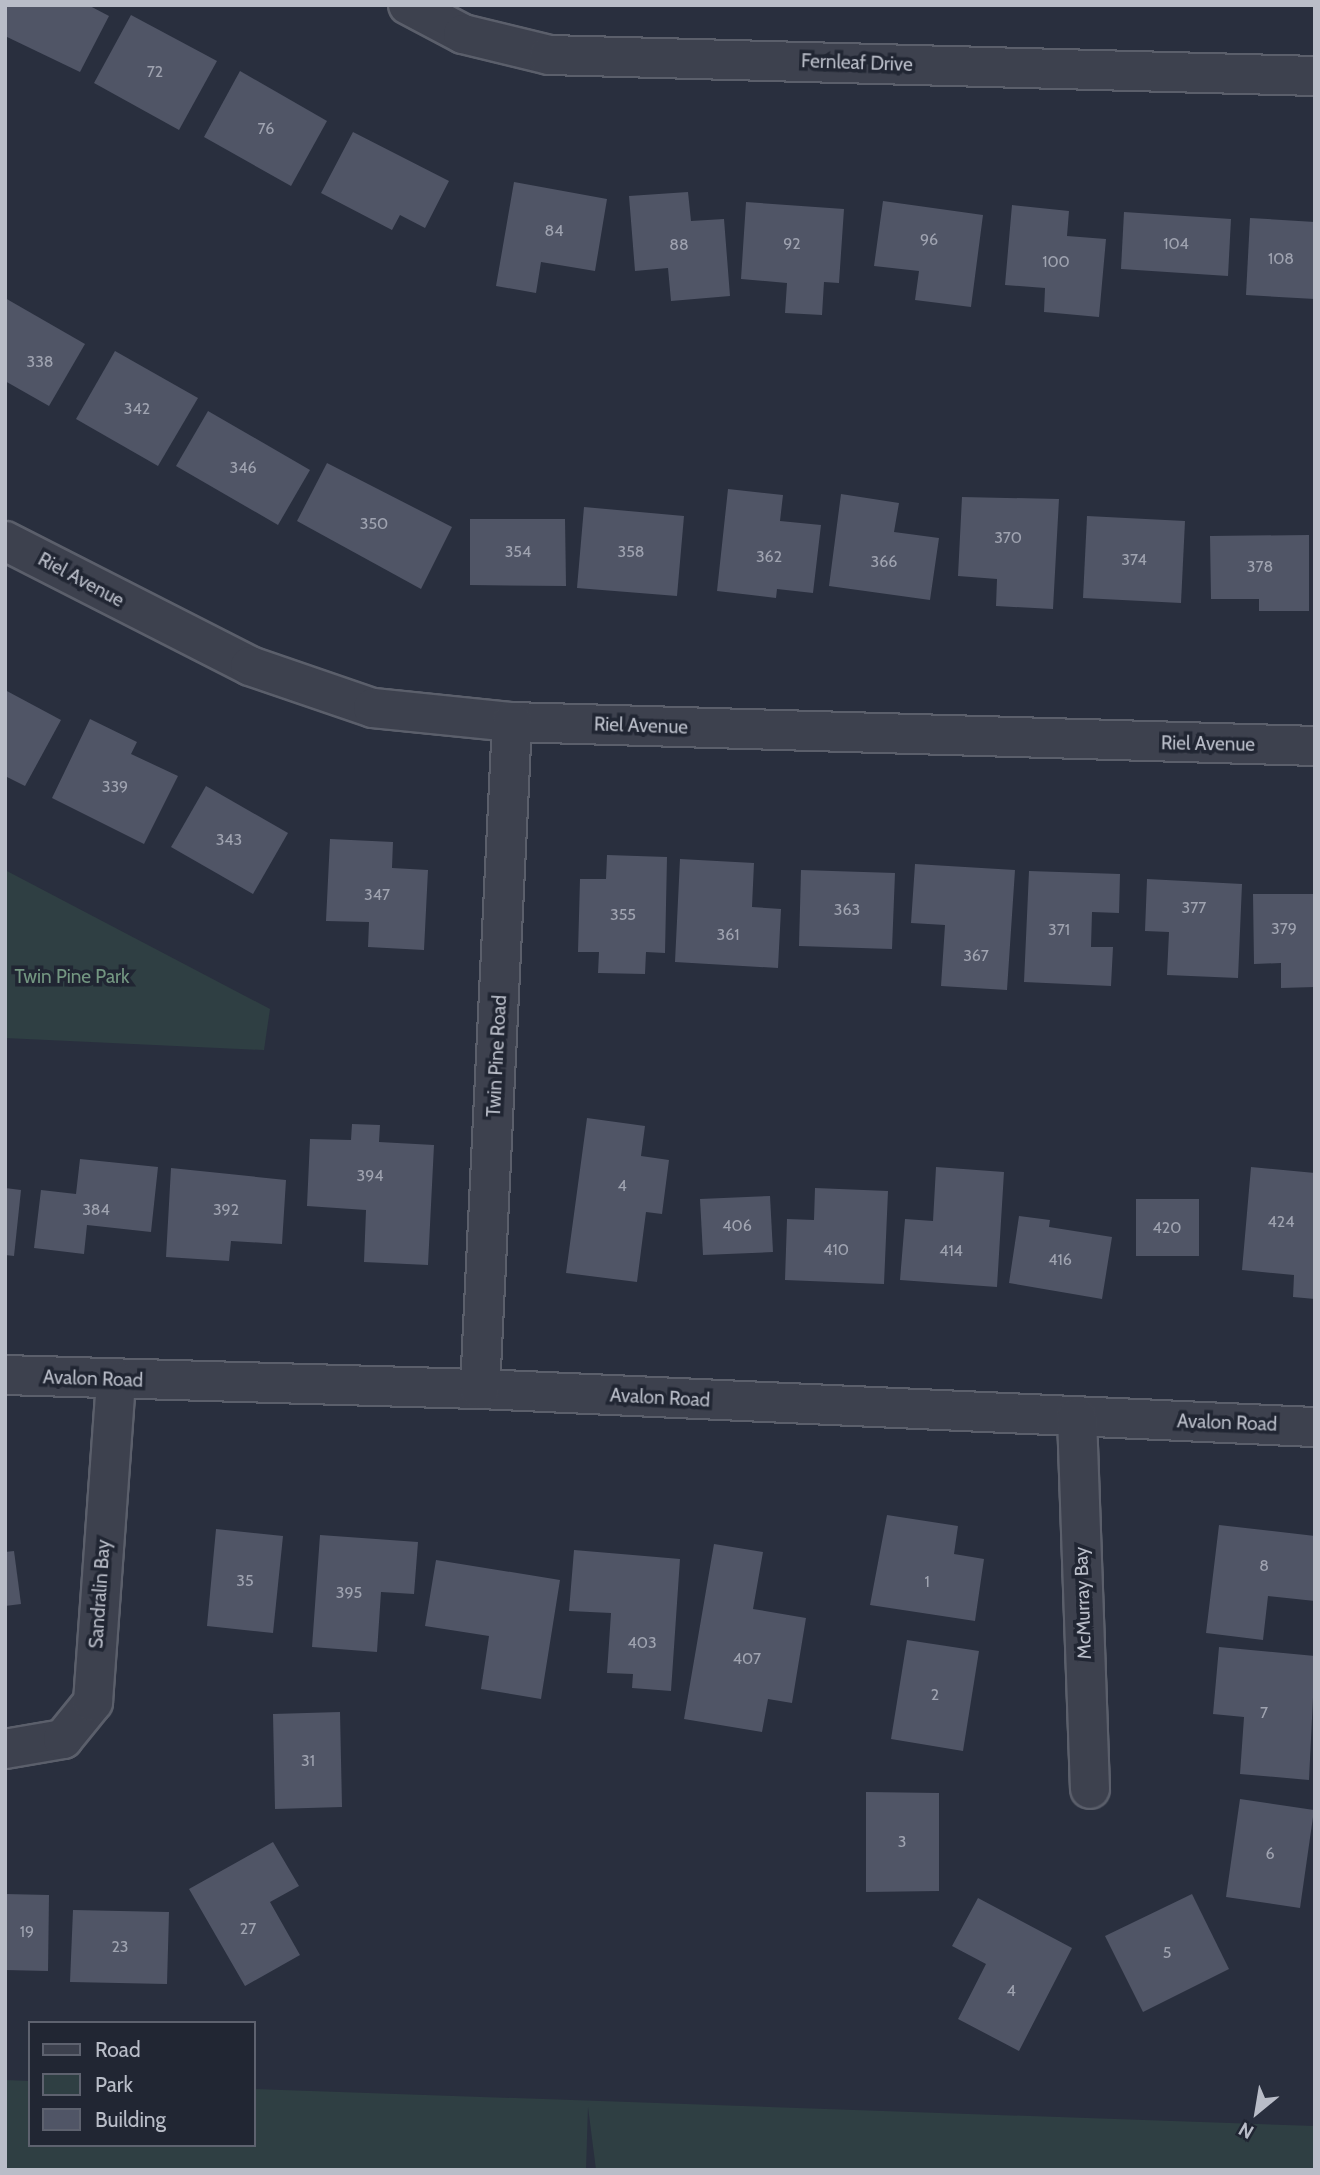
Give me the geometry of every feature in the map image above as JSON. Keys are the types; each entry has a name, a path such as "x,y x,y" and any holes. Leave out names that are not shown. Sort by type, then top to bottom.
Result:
{"street":[{"name":"Fernleaf Drive","path":"408,5 463,34 549,55 1315,76"},
{"name":"Riel Avenue","path":"5,541 250,666 373,708 512,722 1315,746"},
{"name":"Twin Pine Road","path":"480,1390 512,722"},
{"name":"Avalon Road","path":"5,1376 480,1390 1315,1427"},
{"name":"Sandralin Bay","path":"5,1749 63,1739 93,1702 116,1381"},
{"name":"McMurray Bay","path":"1077,1417 1090,1788"}],"green space":[{"name":"Twin Pine Park","path":"5,870 270,1009 264,1050 5,1038"},
{"path":"5,2080 28,2081 28,2147 256,2147 256,2089 1315,2126 1315,2170 596,2170 588,2107 586,2170 5,2170"}],"building":[{"path":"5,5 88,5 109,16 80,72 5,36"},
{"path":"131,15 217,61 179,130 94,83"},
{"path":"240,71 327,121 291,186 204,137"},
{"path":"353,132 449,181 425,228 400,215 392,230 321,193"},
{"path":"514,182 607,199 595,271 541,262 536,293 496,286"},
{"path":"688,192 691,221 724,219 730,296 671,301 668,268 635,271 629,196"},
{"path":"883,201 983,215 971,307 915,300 919,271 874,266"},
{"path":"746,202 844,209 839,283 824,282 822,315 785,313 787,283 741,279"},
{"path":"1012,205 1069,211 1067,236 1106,239 1099,317 1044,312 1045,288 1005,285"},
{"path":"1124,212 1231,219 1228,276 1121,269"},
{"path":"1250,218 1315,222 1315,299 1246,295"},
{"path":"5,298 85,344 49,406 5,381"},
{"path":"115,351 198,398 158,466 76,419"},
{"path":"208,411 310,470 278,525 176,466"},
{"path":"327,463 452,527 421,589 297,521"},
{"path":"728,489 783,495 780,521 821,525 813,593 777,589 776,598 717,591"},
{"path":"841,494 899,503 894,532 939,538 930,600 829,586"},
{"path":"962,497 1059,499 1053,609 996,606 997,579 958,576"},
{"path":"584,507 684,516 677,596 577,588"},
{"path":"1087,516 1185,521 1181,603 1083,598"},
{"path":"470,519 565,519 566,586 470,585"},
{"path":"1309,535 1309,611 1259,611 1259,599 1211,599 1210,536"},
{"path":"5,690 61,720 25,786 5,776"},
{"path":"90,719 137,742 131,754 178,776 144,844 52,798"},
{"path":"206,786 288,833 253,894 171,847"},
{"path":"330,839 393,842 392,868 428,870 424,950 368,947 369,922 326,921"},
{"path":"607,855 667,857 665,953 646,952 645,974 598,973 599,952 578,952 580,879 606,879"},
{"path":"680,859 754,863 752,907 781,909 778,968 675,962"},
{"path":"915,864 1015,870 1007,990 941,986 945,925 911,923"},
{"path":"801,870 895,873 892,949 799,946"},
{"path":"1029,871 1120,874 1119,913 1092,912 1091,947 1113,947 1111,986 1024,982"},
{"path":"1147,879 1242,884 1238,978 1167,975 1169,932 1145,931"},
{"path":"1253,894 1315,894 1315,987 1281,988 1281,963 1254,964"},
{"path":"587,1118 645,1126 641,1156 669,1160 662,1214 646,1212 637,1282 566,1273"},
{"path":"352,1124 380,1125 379,1142 434,1145 428,1265 364,1262 366,1210 307,1206 310,1139 351,1140"},
{"path":"80,1159 158,1167 151,1232 87,1225 84,1254 34,1248 41,1190 76,1194"},
{"path":"936,1167 1004,1172 997,1287 900,1280 905,1219 933,1221"},
{"path":"1251,1167 1315,1173 1315,1299 1293,1297 1294,1275 1242,1270"},
{"path":"171,1168 286,1180 282,1244 231,1241 229,1261 166,1257"},
{"path":"5,1188 21,1190 14,1256 5,1255"},
{"path":"815,1188 888,1191 884,1284 785,1280 787,1219 814,1220"},
{"path":"770,1196 773,1252 703,1255 700,1199"},
{"path":"1136,1199 1199,1199 1199,1256 1136,1256"},
{"path":"1019,1216 1050,1220 1049,1227 1112,1237 1102,1299 1009,1283"},
{"path":"887,1515 958,1526 954,1554 984,1559 975,1621 870,1605"},
{"path":"1219,1525 1315,1536 1315,1601 1268,1596 1263,1640 1206,1633"},
{"path":"216,1529 283,1536 273,1633 207,1626"},
{"path":"320,1535 418,1542 414,1594 381,1592 377,1652 312,1647"},
{"path":"714,1544 763,1552 753,1609 806,1618 792,1703 768,1699 762,1732 684,1719"},
{"path":"574,1550 680,1559 671,1691 632,1688 633,1674 607,1673 611,1613 569,1611"},
{"path":"14,1551 21,1604 5,1606 5,1552"},
{"path":"436,1560 560,1580 541,1699 481,1689 489,1636 425,1626"},
{"path":"907,1640 979,1651 963,1751 891,1739"},
{"path":"1219,1647 1315,1656 1309,1780 1240,1774 1244,1717 1213,1714"},
{"path":"340,1712 342,1807 275,1809 273,1714"},
{"path":"866,1792 939,1793 939,1891 866,1892"},
{"path":"1240,1799 1314,1810 1300,1908 1226,1897"},
{"path":"273,1842 299,1886 270,1902 300,1955 245,1986 189,1889"},
{"path":"5,1894 49,1895 48,1971 5,1970"},
{"path":"1192,1894 1229,1969 1143,2012 1105,1936"},
{"path":"978,1898 1072,1948 1019,2051 958,2019 986,1964 952,1946"},
{"path":"73,1910 169,1912 167,1984 70,1982"}]}
